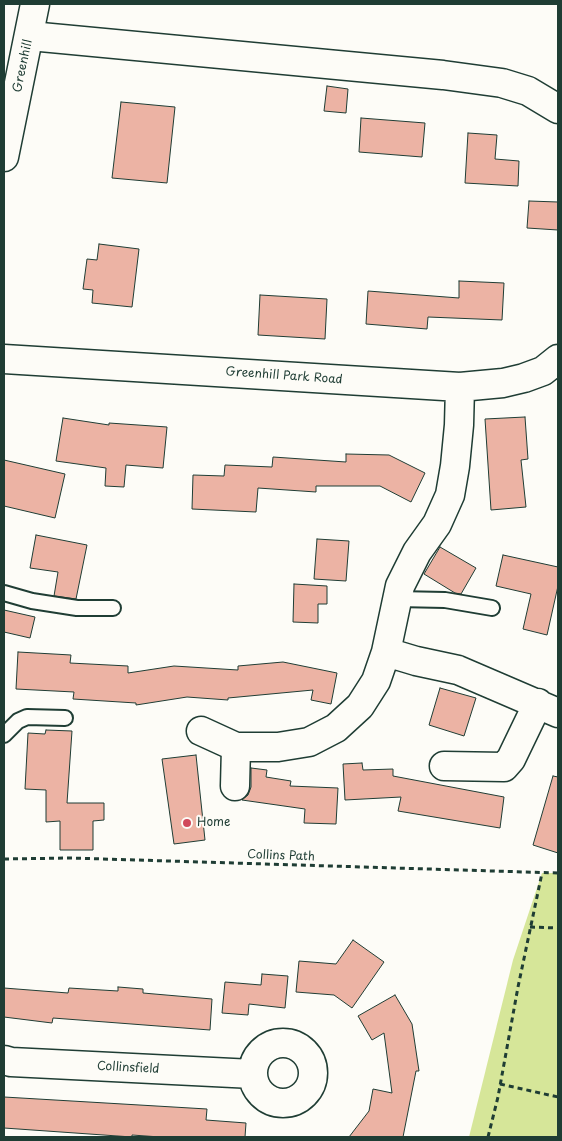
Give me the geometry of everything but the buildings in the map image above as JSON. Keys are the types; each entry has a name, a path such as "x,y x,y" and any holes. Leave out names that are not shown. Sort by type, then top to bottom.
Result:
{"street":[{"name":"Greenhill","path":"4,157 36,4"},
{"path":"30,36 443,75 492,82 528,91 558,109"},
{"name":"Greenhill Park Road","path":"4,359 460,387 503,384 524,378 543,372 558,359"},
{"path":"202,731 236,747 278,747 309,742 336,728 360,706 376,681 386,652 400,586 417,552 437,524 450,495 459,425 460,387"},
{"path":"386,652 458,670 548,708 504,768 444,766"},
{"path":"235,786 236,747"},
{"name":"Collinsfield","path":"4,1060 11,1062 253,1074"}],"lane":[{"path":"4,593 32,601 77,608 113,608"},
{"path":"397,599 445,600 492,608"},
{"path":"4,735 18,721 27,717 65,718"}],"path":[{"name":"Collins Path","path":"4,859 71,858 558,873"},
{"path":"488,1137 542,873"},
{"path":"530,926 558,928"},
{"path":"500,1084 558,1097"}],"green space":[{"path":"542,873 558,873 558,1137 469,1137 513,960"}],"place":[{"name":"Home","path":"187,823"}]}
